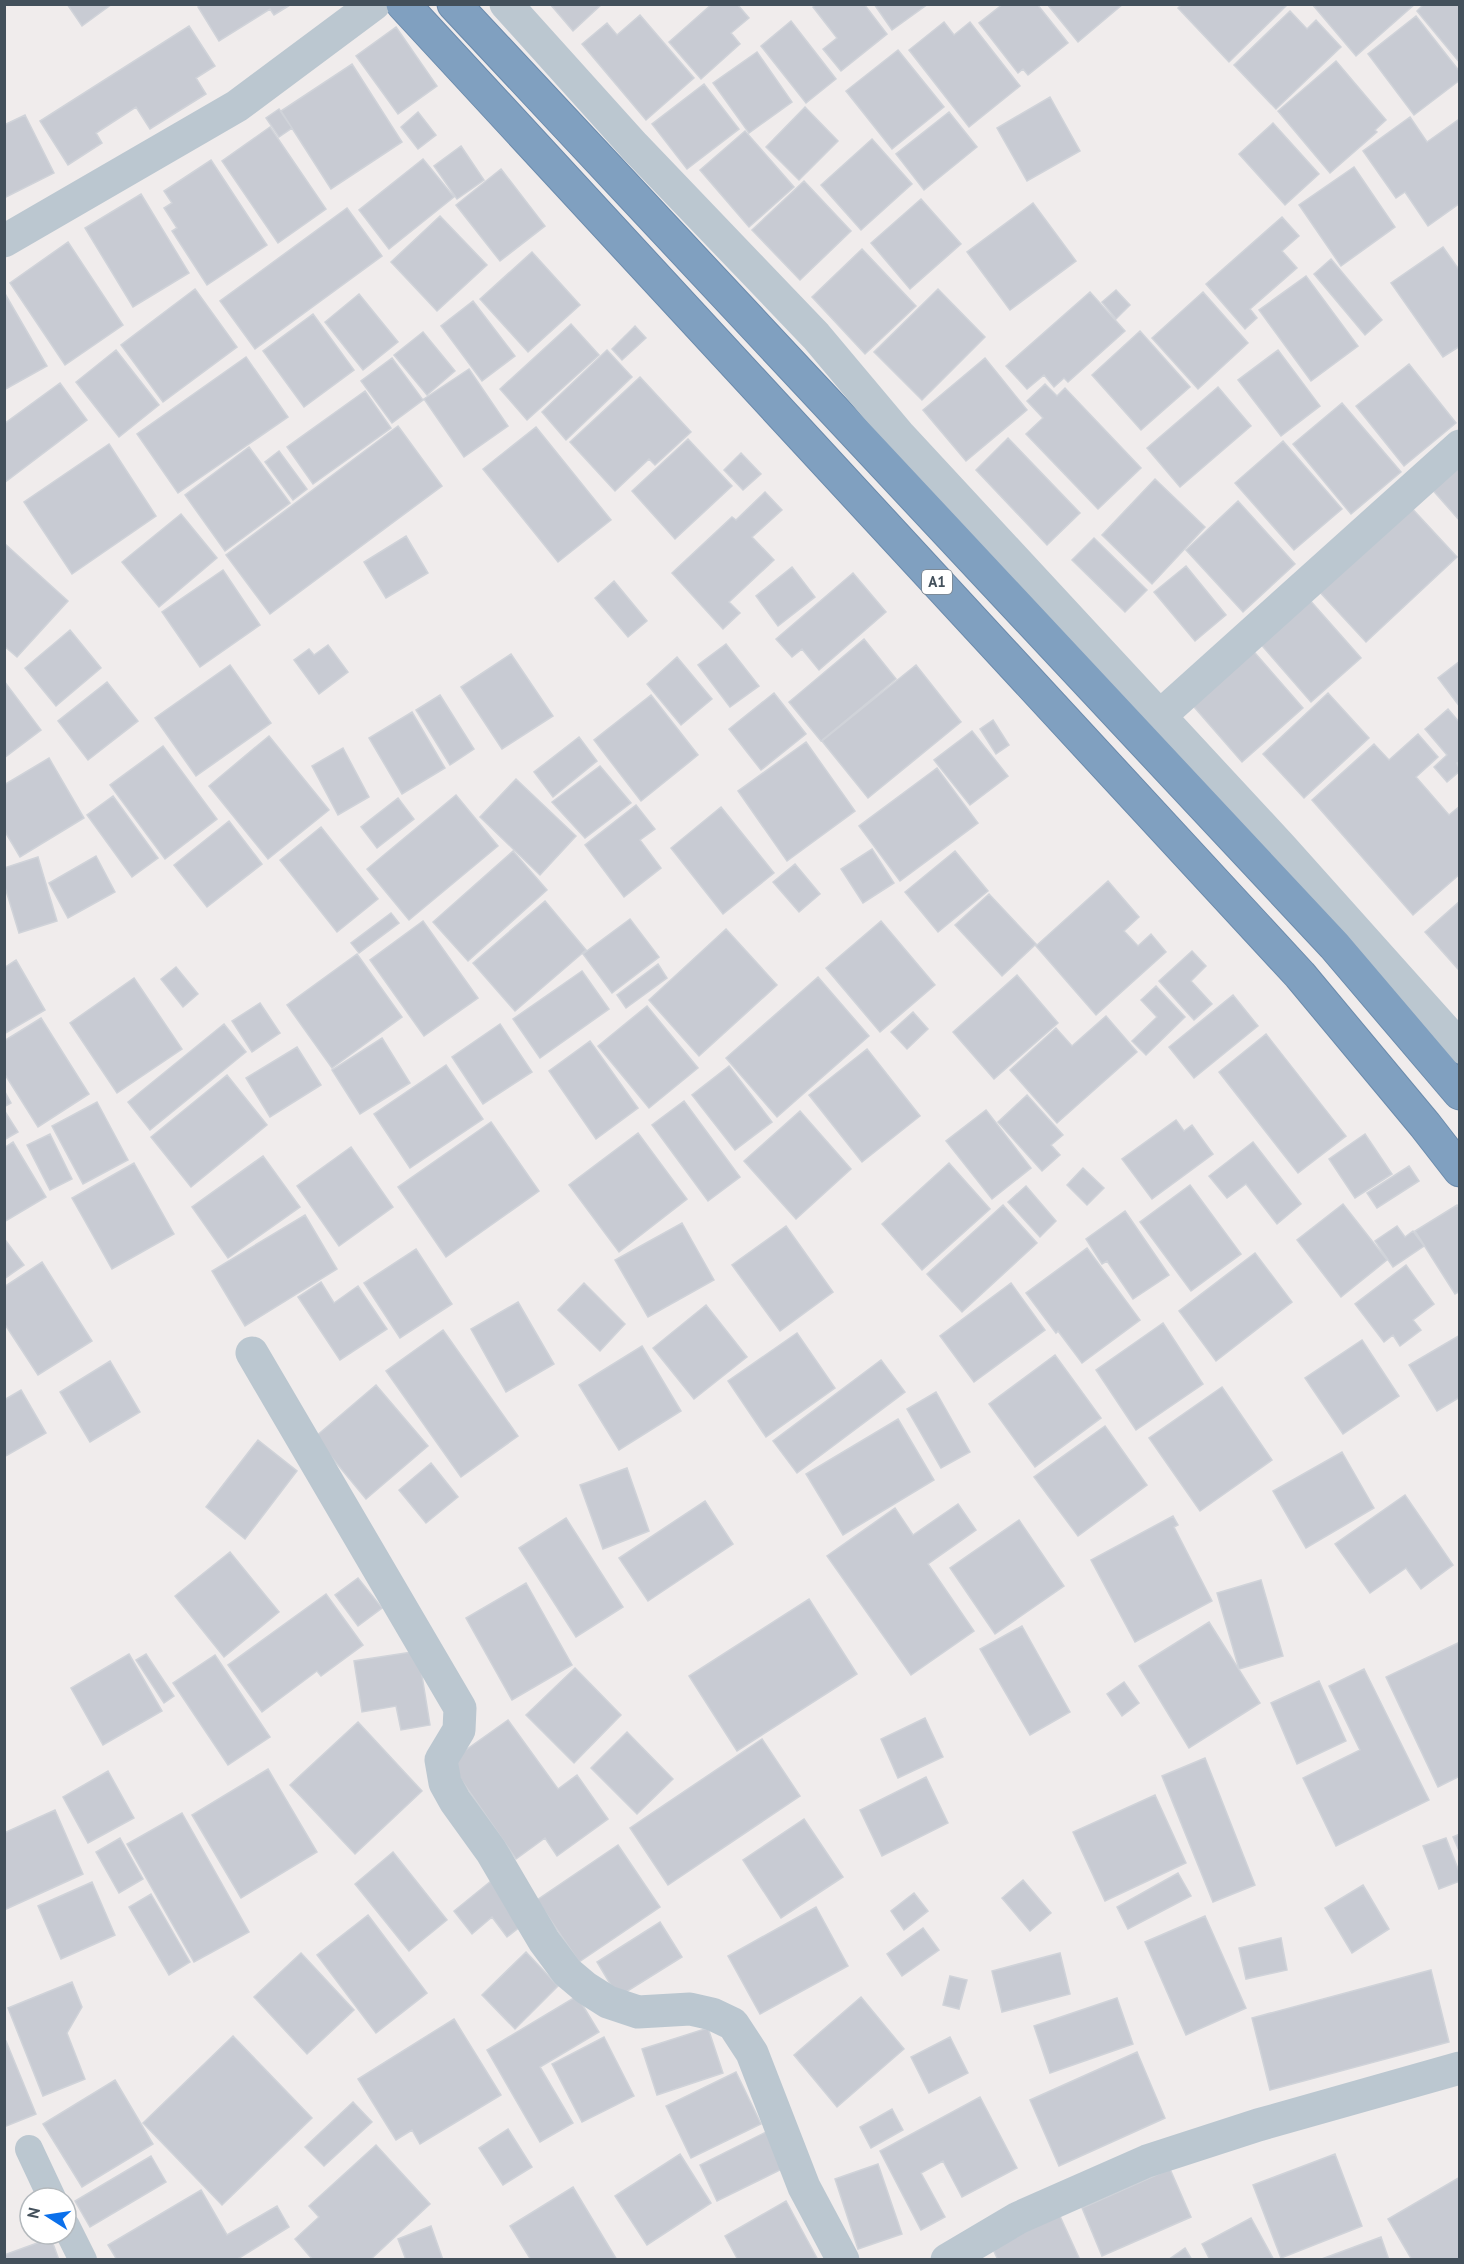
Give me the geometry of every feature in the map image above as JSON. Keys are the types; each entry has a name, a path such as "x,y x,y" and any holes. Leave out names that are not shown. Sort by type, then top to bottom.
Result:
{"highway":[{"name":"A1","path":"403,4 1300,975 1460,1170"},
{"name":"A1","path":"454,4 1334,945 1460,1094"}],"street":[{"path":"4,242 237,106 374,4"},
{"path":"506,4 634,146 816,336 900,436 1160,716 1460,1047"},
{"path":"1160,716 1460,446"},
{"path":"252,1353 459,1708 459,1730 441,1760 445,1784 491,1851 544,1941 567,1972 586,1988 609,2002 638,2012 690,2009 712,2014 733,2024 752,2053 804,2187 843,2259"},
{"path":"947,2259 1018,2218 1147,2161 1258,2125 1460,2068"}],"lane":[{"path":"29,2149 46,2186"}],"building":[{"path":"67,4 112,4 82,26"},
{"path":"202,4 290,5 274,15 270,9 219,41 198,7"},
{"path":"550,4 602,4 573,31"},
{"path":"712,4 737,4 749,18 731,33 740,44 701,79 669,42"},
{"path":"816,4 864,4 887,34 841,71 823,49 837,38 813,7"},
{"path":"874,4 928,4 892,30"},
{"path":"1003,4 1037,4 1068,43 1028,75 1023,69 1018,73 979,23"},
{"path":"1047,4 1123,4 1078,42"},
{"path":"1182,4 1288,4 1229,62 1178,8"},
{"path":"1312,4 1415,4 1356,56"},
{"path":"1424,4 1460,4 1460,63 1417,11"},
{"path":"1290,11 1307,29 1316,20 1341,47 1276,109 1234,65"},
{"path":"640,15 694,78 646,120 582,44 607,23 617,35"},
{"path":"1416,16 1460,72 1460,80 1414,115 1368,54"},
{"path":"791,21 836,79 806,103 761,46"},
{"path":"944,22 954,35 970,22 1020,86 969,127 909,50"},
{"path":"189,26 215,66 196,78 206,94 150,129 136,107 96,133 102,143 68,165 40,121"},
{"path":"396,27 437,86 398,114 356,56"},
{"path":"898,50 944,107 892,149 846,91"},
{"path":"757,52 792,102 749,133 713,83"},
{"path":"1336,61 1386,120 1375,130 1377,132 1330,173 1278,111"},
{"path":"352,64 402,142 331,189 281,111"},
{"path":"704,84 739,129 687,169 652,124"},
{"path":"1050,97 1080,151 1027,181 997,128"},
{"path":"805,107 838,141 799,180 766,147"},
{"path":"279,109 292,128 279,137 266,118"},
{"path":"418,112 436,135 418,149 401,127"},
{"path":"949,112 977,147 924,190 896,154"},
{"path":"25,115 54,173 4,198 4,125"},
{"path":"1410,117 1427,142 1458,120 1460,122 1460,203 1428,226 1405,192 1396,198 1363,151"},
{"path":"1273,123 1319,174 1285,205 1239,154"},
{"path":"270,127 326,209 278,243 222,161"},
{"path":"745,131 794,187 749,227 700,170"},
{"path":"872,139 912,184 861,230 821,185"},
{"path":"461,146 484,180 457,199 434,166"},
{"path":"423,159 454,197 389,249 359,210"},
{"path":"211,160 267,245 207,285 172,231 177,228 164,208 172,203 164,191"},
{"path":"1354,167 1395,227 1341,266 1299,205"},
{"path":"501,169 545,226 500,261 456,205"},
{"path":"804,181 851,231 800,280 752,230"},
{"path":"141,194 189,273 133,307 85,228"},
{"path":"921,199 961,244 910,289 871,243"},
{"path":"1033,203 1076,261 1010,310 967,252"},
{"path":"347,208 382,256 255,349 220,301"},
{"path":"440,216 487,265 437,311 391,262"},
{"path":"1282,217 1299,236 1282,251 1297,268 1250,309 1257,318 1245,329 1206,284"},
{"path":"68,242 123,325 65,365 10,283"},
{"path":"1443,247 1460,271 1460,346 1443,357 1391,283"},
{"path":"862,249 916,306 865,354 812,297"},
{"path":"532,252 580,305 528,352 480,299"},
{"path":"1331,259 1382,320 1365,335 1314,274"},
{"path":"1306,276 1358,346 1311,381 1259,310"},
{"path":"195,289 237,347 163,402 121,345"},
{"path":"938,289 985,337 922,400 874,352"},
{"path":"1116,290 1130,305 1116,319 1102,302"},
{"path":"4,292 47,366 4,390"},
{"path":"1090,292 1125,331 1068,382 1064,378 1054,387 1044,375 1027,389 1006,366"},
{"path":"1203,292 1248,343 1198,389 1152,338"},
{"path":"359,294 398,342 363,370 325,322"},
{"path":"473,301 515,356 482,381 441,326"},
{"path":"313,314 354,370 304,407 263,351"},
{"path":"571,324 599,355 527,420 500,389"},
{"path":"635,326 646,338 622,360 612,349"},
{"path":"1140,331 1190,387 1141,430 1092,375"},
{"path":"423,332 455,371 427,395 394,355"},
{"path":"116,350 159,405 119,437 76,382"},
{"path":"607,350 632,377 566,440 542,412"},
{"path":"1278,350 1320,406 1281,436 1238,380"},
{"path":"246,357 288,417 178,493 137,434"},
{"path":"392,358 423,400 392,423 361,381"},
{"path":"985,358 1027,410 966,461 923,410"},
{"path":"1409,364 1456,423 1404,466 1356,406"},
{"path":"469,369 508,426 464,457 424,399"},
{"path":"640,377 691,432 655,465 649,459 615,491 570,442"},
{"path":"60,383 87,420 4,483 4,424"},
{"path":"1045,384 1057,396 1065,388 1141,468 1098,509 1026,434 1043,418 1027,401"},
{"path":"1218,387 1251,426 1180,487 1147,448"},
{"path":"365,391 391,428 313,484 287,447"},
{"path":"1342,403 1401,472 1351,514 1293,444"},
{"path":"398,426 442,486 270,614 226,555"},
{"path":"536,427 611,520 558,562 483,469"},
{"path":"1008,438 1080,513 1047,545 976,470"},
{"path":"688,439 732,486 675,539 632,491"},
{"path":"1283,441 1342,509 1294,550 1235,483"},
{"path":"109,444 156,516 72,574 24,502"},
{"path":"249,447 290,503 225,551 185,495"},
{"path":"279,451 307,489 293,500 265,462"},
{"path":"741,453 761,474 743,490 724,470"},
{"path":"1460,461 1460,521 1430,487"},
{"path":"1155,479 1205,527 1152,584 1102,535"},
{"path":"765,492 782,510 752,537 774,560 729,602 740,613 723,629 672,573 732,517 736,520"},
{"path":"1238,501 1295,564 1243,612 1186,550"},
{"path":"1407,503 1457,557 1366,642 1316,588"},
{"path":"181,514 217,558 159,607 122,562"},
{"path":"406,536 428,573 386,598 364,562"},
{"path":"1094,538 1147,590 1125,612 1072,560"},
{"path":"4,543 68,601 17,657 4,646"},
{"path":"1186,566 1226,615 1195,641 1154,592"},
{"path":"792,567 815,597 778,626 756,596"},
{"path":"223,570 260,625 200,667 162,612"},
{"path":"853,573 886,612 819,670 802,649 792,657 776,639"},
{"path":"614,581 647,621 628,637 595,598"},
{"path":"1308,598 1361,658 1311,702 1258,641"},
{"path":"70,630 101,668 56,706 25,668"},
{"path":"864,639 896,679 821,741 789,702"},
{"path":"726,644 759,686 730,707 698,665"},
{"path":"328,645 348,672 319,694 294,660 309,649 314,655"},
{"path":"1249,646 1303,708 1242,762 1188,700"},
{"path":"511,654 553,716 502,749 461,687"},
{"path":"677,657 712,699 681,725 647,684"},
{"path":"1460,661 1460,707 1438,678"},
{"path":"230,665 271,723 196,776 155,718"},
{"path":"916,665 961,722 868,798 822,741"},
{"path":"4,681 41,730 4,758"},
{"path":"107,682 138,721 88,760 58,721"},
{"path":"774,693 806,734 761,770 729,729"},
{"path":"1328,693 1369,738 1304,798 1263,754"},
{"path":"440,695 474,749 450,765 416,710"},
{"path":"651,695 698,755 641,801 594,740"},
{"path":"1448,709 1460,723 1460,761 1457,763 1460,771 1447,782 1434,767 1447,755 1425,729"},
{"path":"412,712 445,768 402,794 369,738"},
{"path":"993,720 1009,745 996,754 980,729"},
{"path":"972,731 1008,776 970,805 934,760"},
{"path":"1418,734 1438,757 1416,777 1449,815 1460,806 1460,874 1413,915 1312,800 1374,744 1389,760"},
{"path":"269,736 329,810 268,859 209,786"},
{"path":"579,737 597,761 553,797 534,772"},
{"path":"806,742 855,811 787,861 738,791"},
{"path":"163,746 217,819 165,859 110,785"},
{"path":"343,748 369,797 338,815 312,766"},
{"path":"49,758 84,818 20,857 4,830 4,785"},
{"path":"600,766 631,803 585,838 552,802"},
{"path":"937,768 978,823 900,881 859,826"},
{"path":"516,779 576,836 540,875 480,817"},
{"path":"456,795 498,846 409,920 367,869"},
{"path":"113,796 158,858 132,877 87,815"},
{"path":"398,798 414,819 377,848 361,827"},
{"path":"636,805 655,829 640,840 661,868 624,897 585,845"},
{"path":"721,807 774,873 723,914 671,848"},
{"path":"229,821 262,864 207,907 174,865"},
{"path":"321,827 378,899 337,932 280,860"},
{"path":"872,849 894,883 863,903 841,869"},
{"path":"513,851 547,890 468,961 433,922"},
{"path":"955,851 988,891 938,932 905,892"},
{"path":"96,856 115,892 68,918 49,883"},
{"path":"38,857 57,921 19,933 4,884 4,868"},
{"path":"795,864 820,894 799,912 773,882"},
{"path":"1108,881 1139,917 1124,931 1138,946 1151,934 1166,952 1096,1015 1036,946"},
{"path":"989,894 1036,944 1002,976 955,925"},
{"path":"545,901 586,950 515,1011 473,963"},
{"path":"1460,901 1460,968 1458,969 1425,932"},
{"path":"391,913 399,923 359,953 351,943"},
{"path":"630,919 659,957 612,993 583,954"},
{"path":"423,921 478,998 424,1036 370,960"},
{"path":"881,921 935,985 880,1032 826,968"},
{"path":"726,929 777,985 699,1056 649,1000"},
{"path":"1192,951 1206,966 1191,981 1212,1004 1194,1020 1159,981"},
{"path":"357,954 402,1017 332,1068 287,1005"},
{"path":"16,960 45,1010 4,1034 4,968"},
{"path":"658,964 667,978 626,1008 617,995"},
{"path":"176,967 198,994 183,1007 161,979"},
{"path":"582,971 609,1009 540,1058 513,1019"},
{"path":"1017,975 1058,1023 994,1079 953,1032"},
{"path":"818,977 869,1036 777,1117 726,1058"},
{"path":"134,978 182,1049 117,1093 70,1023"},
{"path":"1156,986 1185,1017 1146,1055 1132,1041 1157,1017 1141,1000"},
{"path":"1233,995 1258,1026 1194,1078 1169,1047"},
{"path":"260,1003 280,1033 252,1052 232,1021"},
{"path":"647,1006 698,1068 649,1108 598,1046"},
{"path":"913,1012 928,1029 907,1049 891,1032"},
{"path":"1106,1016 1137,1052 1057,1123 1010,1070 1056,1028 1072,1046"},
{"path":"41,1018 89,1094 38,1127 4,1073 4,1041"},
{"path":"224,1024 246,1052 150,1130 128,1102"},
{"path":"500,1024 532,1072 483,1104 452,1057"},
{"path":"1266,1034 1346,1136 1298,1173 1219,1072"},
{"path":"382,1038 410,1083 360,1114 332,1070"},
{"path":"590,1041 638,1108 596,1139 549,1071"},
{"path":"297,1047 321,1085 270,1117 246,1078"},
{"path":"867,1049 920,1116 862,1162 809,1095"},
{"path":"446,1065 483,1119 410,1168 374,1114"},
{"path":"729,1066 772,1122 735,1150 692,1095"},
{"path":"227,1075 267,1125 191,1187 151,1137"},
{"path":"4,1090 11,1103 4,1107"},
{"path":"1027,1095 1063,1135 1051,1145 1060,1155 1042,1171 998,1122"},
{"path":"684,1101 740,1177 708,1201 652,1125"},
{"path":"97,1102 128,1160 83,1184 52,1126"},
{"path":"4,1110 18,1132 4,1140"},
{"path":"986,1110 1031,1168 992,1199 946,1141"},
{"path":"800,1111 851,1169 796,1219 744,1161"},
{"path":"1176,1120 1184,1131 1192,1125 1213,1154 1152,1199 1122,1159"},
{"path":"491,1122 539,1191 446,1257 398,1187"},
{"path":"638,1133 687,1199 619,1252 569,1185"},
{"path":"50,1134 72,1179 50,1190 27,1145"},
{"path":"1365,1134 1392,1174 1355,1198 1329,1159"},
{"path":"13,1142 46,1197 4,1222 4,1148"},
{"path":"1253,1142 1301,1204 1277,1224 1246,1184 1227,1198 1209,1176"},
{"path":"351,1147 393,1207 339,1246 297,1186"},
{"path":"263,1156 300,1207 228,1258 192,1207"},
{"path":"134,1163 174,1234 112,1269 72,1198"},
{"path":"949,1163 990,1209 922,1270 882,1224"},
{"path":"1409,1166 1419,1181 1377,1208 1367,1193"},
{"path":"1083,1168 1104,1188 1087,1205 1067,1185"},
{"path":"1190,1185 1241,1254 1191,1291 1140,1222"},
{"path":"1026,1186 1056,1221 1040,1237 1008,1202"},
{"path":"1343,1204 1387,1260 1341,1297 1297,1240"},
{"path":"1003,1205 1037,1243 962,1312 927,1274"},
{"path":"1457,1205 1460,1209 1460,1291 1455,1294 1415,1231"},
{"path":"1125,1211 1169,1275 1133,1299 1107,1261 1102,1264 1086,1239"},
{"path":"305,1215 337,1269 245,1326 212,1271"},
{"path":"682,1223 714,1280 648,1317 615,1260"},
{"path":"786,1226 833,1292 780,1331 732,1265"},
{"path":"1397,1226 1405,1237 1413,1231 1424,1246 1393,1267 1375,1241"},
{"path":"6,1241 24,1265 4,1279 4,1242"},
{"path":"1087,1248 1140,1320 1082,1363 1026,1293"},
{"path":"416,1249 452,1304 400,1338 364,1283"},
{"path":"1255,1253 1292,1302 1216,1361 1179,1311"},
{"path":"42,1262 92,1341 38,1375 4,1323 4,1287"},
{"path":"1406,1265 1434,1304 1413,1320 1421,1330 1400,1346 1393,1335 1384,1342 1355,1304"},
{"path":"321,1282 334,1303 358,1286 387,1329 340,1360 298,1297"},
{"path":"584,1283 625,1324 600,1351 558,1310"},
{"path":"1011,1283 1045,1330 974,1382 940,1336"},
{"path":"518,1302 554,1364 506,1392 471,1329"},
{"path":"706,1305 747,1357 694,1399 653,1348"},
{"path":"1163,1323 1203,1384 1136,1430 1096,1370"},
{"path":"443,1330 518,1436 461,1477 386,1371"},
{"path":"797,1333 835,1388 766,1437 728,1381"},
{"path":"1460,1335 1460,1397 1437,1411 1409,1365"},
{"path":"1362,1340 1399,1396 1343,1434 1305,1378"},
{"path":"642,1346 681,1411 619,1450 579,1385"},
{"path":"1055,1355 1101,1418 1035,1467 989,1404"},
{"path":"881,1360 905,1392 797,1473 773,1441"},
{"path":"110,1361 140,1412 90,1442 60,1392"},
{"path":"376,1385 428,1446 366,1499 315,1437"},
{"path":"1222,1387 1272,1460 1200,1511 1149,1438"},
{"path":"21,1390 46,1433 4,1457 4,1400"},
{"path":"936,1392 970,1452 941,1468 907,1409"},
{"path":"898,1419 934,1480 843,1535 806,1474"},
{"path":"1105,1426 1147,1485 1078,1536 1034,1477"},
{"path":"258,1440 297,1471 245,1539 206,1507"},
{"path":"1342,1452 1374,1508 1306,1548 1273,1491"},
{"path":"431,1463 458,1497 426,1523 399,1490"},
{"path":"627,1468 649,1531 603,1549 580,1485"},
{"path":"1405,1495 1453,1565 1421,1589 1406,1568 1370,1593 1335,1544"},
{"path":"705,1501 733,1544 648,1601 619,1558"},
{"path":"958,1504 976,1530 928,1564 974,1631 911,1675 827,1556 895,1508 913,1535"},
{"path":"1173,1516 1178,1525 1174,1527 1212,1601 1135,1642 1091,1560"},
{"path":"566,1518 623,1607 576,1637 519,1548"},
{"path":"1019,1520 1064,1586 995,1634 950,1568"},
{"path":"230,1552 279,1612 224,1657 175,1596"},
{"path":"358,1578 382,1608 358,1626 335,1595"},
{"path":"1261,1580 1283,1656 1239,1669 1217,1593"},
{"path":"526,1583 572,1665 512,1700 466,1618"},
{"path":"326,1594 363,1645 321,1676 317,1671 262,1712 228,1665"},
{"path":"809,1599 857,1674 737,1751 689,1676"},
{"path":"1209,1622 1260,1703 1189,1748 1139,1666"},
{"path":"1022,1626 1070,1712 1030,1735 980,1649"},
{"path":"1460,1642 1460,1776 1438,1787 1386,1677"},
{"path":"418,1651 430,1725 401,1730 396,1706 362,1712 354,1661"},
{"path":"129,1654 162,1711 103,1745 71,1688"},
{"path":"146,1654 174,1696 164,1703 136,1660"},
{"path":"215,1655 270,1737 228,1765 173,1683"},
{"path":"575,1668 621,1715 574,1763 526,1715"},
{"path":"1364,1669 1429,1800 1336,1846 1303,1778 1360,1750 1329,1686"},
{"path":"1319,1681 1346,1741 1297,1764 1271,1703"},
{"path":"1124,1682 1139,1703 1122,1716 1107,1694"},
{"path":"925,1718 943,1757 898,1778 881,1739"},
{"path":"508,1720 558,1789 577,1775 608,1819 557,1856 545,1838 516,1859 449,1762"},
{"path":"358,1722 422,1791 355,1854 290,1785"},
{"path":"627,1732 673,1779 637,1814 591,1768"},
{"path":"762,1739 800,1796 668,1885 630,1828"},
{"path":"1205,1758 1255,1885 1213,1902 1162,1776"},
{"path":"268,1769 317,1852 241,1898 192,1815"},
{"path":"108,1771 134,1818 88,1843 63,1797"},
{"path":"926,1777 948,1823 882,1856 860,1810"},
{"path":"1155,1795 1186,1863 1105,1901 1073,1832"},
{"path":"55,1810 83,1874 4,1910 4,1833"},
{"path":"182,1813 249,1932 194,1962 127,1844"},
{"path":"804,1819 843,1877 781,1918 743,1860"},
{"path":"1460,1834 1460,1853 1453,1837"},
{"path":"120,1838 143,1879 119,1893 96,1852"},
{"path":"1446,1838 1460,1874 1460,1881 1439,1889 1423,1846"},
{"path":"618,1845 660,1907 579,1962 537,1900"},
{"path":"393,1852 447,1920 409,1951 355,1884"},
{"path":"1178,1873 1191,1896 1128,1929 1117,1907"},
{"path":"1023,1880 1051,1913 1030,1931 1002,1898"},
{"path":"491,1881 525,1923 507,1937 492,1917 472,1934 454,1911"},
{"path":"92,1882 115,1935 61,1959 38,1906"},
{"path":"1363,1885 1389,1929 1352,1953 1325,1908"},
{"path":"914,1893 928,1911 904,1930 891,1911"},
{"path":"151,1894 190,1962 169,1975 129,1907"},
{"path":"816,1907 848,1966 760,2014 728,1956"},
{"path":"368,1915 427,1993 376,2033 317,1955"},
{"path":"1205,1916 1246,2008 1186,2035 1145,1942"},
{"path":"660,1922 682,1957 618,1997 597,1962"},
{"path":"923,1928 939,1950 902,1976 887,1954"},
{"path":"1281,1938 1287,1970 1246,1979 1239,1948"},
{"path":"526,1952 558,1986 515,2029 482,1995"},
{"path":"301,1953 354,2010 307,2054 254,1997"},
{"path":"1060,1953 1070,1994 1002,2012 992,1971"},
{"path":"1431,1970 1449,2042 1270,2090 1252,2018"},
{"path":"950,1976 967,1980 959,2009 943,2005"},
{"path":"72,1982 82,2007 67,2033 85,2079 43,2096 8,2008"},
{"path":"577,1996 599,2032 540,2067 573,2123 540,2142 487,2050"},
{"path":"861,1997 904,2049 837,2107 794,2055"},
{"path":"1117,1998 1133,2044 1050,2073 1034,2026"},
{"path":"454,2019 501,2095 420,2144 412,2130 396,2140 358,2079"},
{"path":"708,2028 723,2073 657,2095 642,2049"},
{"path":"233,2036 312,2118 222,2205 143,2123"},
{"path":"604,2037 634,2096 582,2122 552,2064"},
{"path":"950,2037 968,2073 929,2093 911,2057"},
{"path":"6,2041 36,2114 4,2127 4,2042"},
{"path":"1137,2052 1165,2118 1059,2166 1030,2100"},
{"path":"736,2072 761,2124 691,2158 666,2106"},
{"path":"115,2080 153,2144 82,2187 43,2124"},
{"path":"980,2097 1017,2168 962,2197 943,2161 921,2173 945,2217 921,2230 880,2151"},
{"path":"353,2102 372,2122 324,2166 305,2147"},
{"path":"892,2109 903,2130 871,2148 860,2127"},
{"path":"508,2129 532,2167 503,2185 479,2148"},
{"path":"768,2131 786,2167 717,2201 700,2165"},
{"path":"376,2145 430,2204 370,2260 313,2260 295,2239 319,2217 309,2206"},
{"path":"680,2154 711,2203 647,2245 615,2196"},
{"path":"1335,2154 1362,2226 1281,2258 1253,2185"},
{"path":"151,2156 166,2182 90,2227 78,2206 78,2199"},
{"path":"878,2164 902,2234 858,2249 835,2179"},
{"path":"1170,2169 1191,2217 1102,2256 1082,2208"},
{"path":"1460,2177 1460,2260 1412,2260 1388,2219"},
{"path":"573,2187 617,2260 531,2260 510,2226"},
{"path":"201,2190 227,2235 277,2206 289,2227 236,2260 117,2260 108,2245"},
{"path":"786,2201 818,2260 738,2260 725,2236"},
{"path":"1059,2214 1080,2260 998,2260 991,2245"},
{"path":"1251,2218 1274,2260 1210,2260 1202,2244"},
{"path":"431,2226 443,2260 406,2260 398,2239"},
{"path":"1381,2237 1389,2260 1319,2260"},
{"path":"29,2246 54,2246 59,2260 4,2260 4,2255"},
{"path":"1185,2248 1192,2260 1168,2260"}]}
